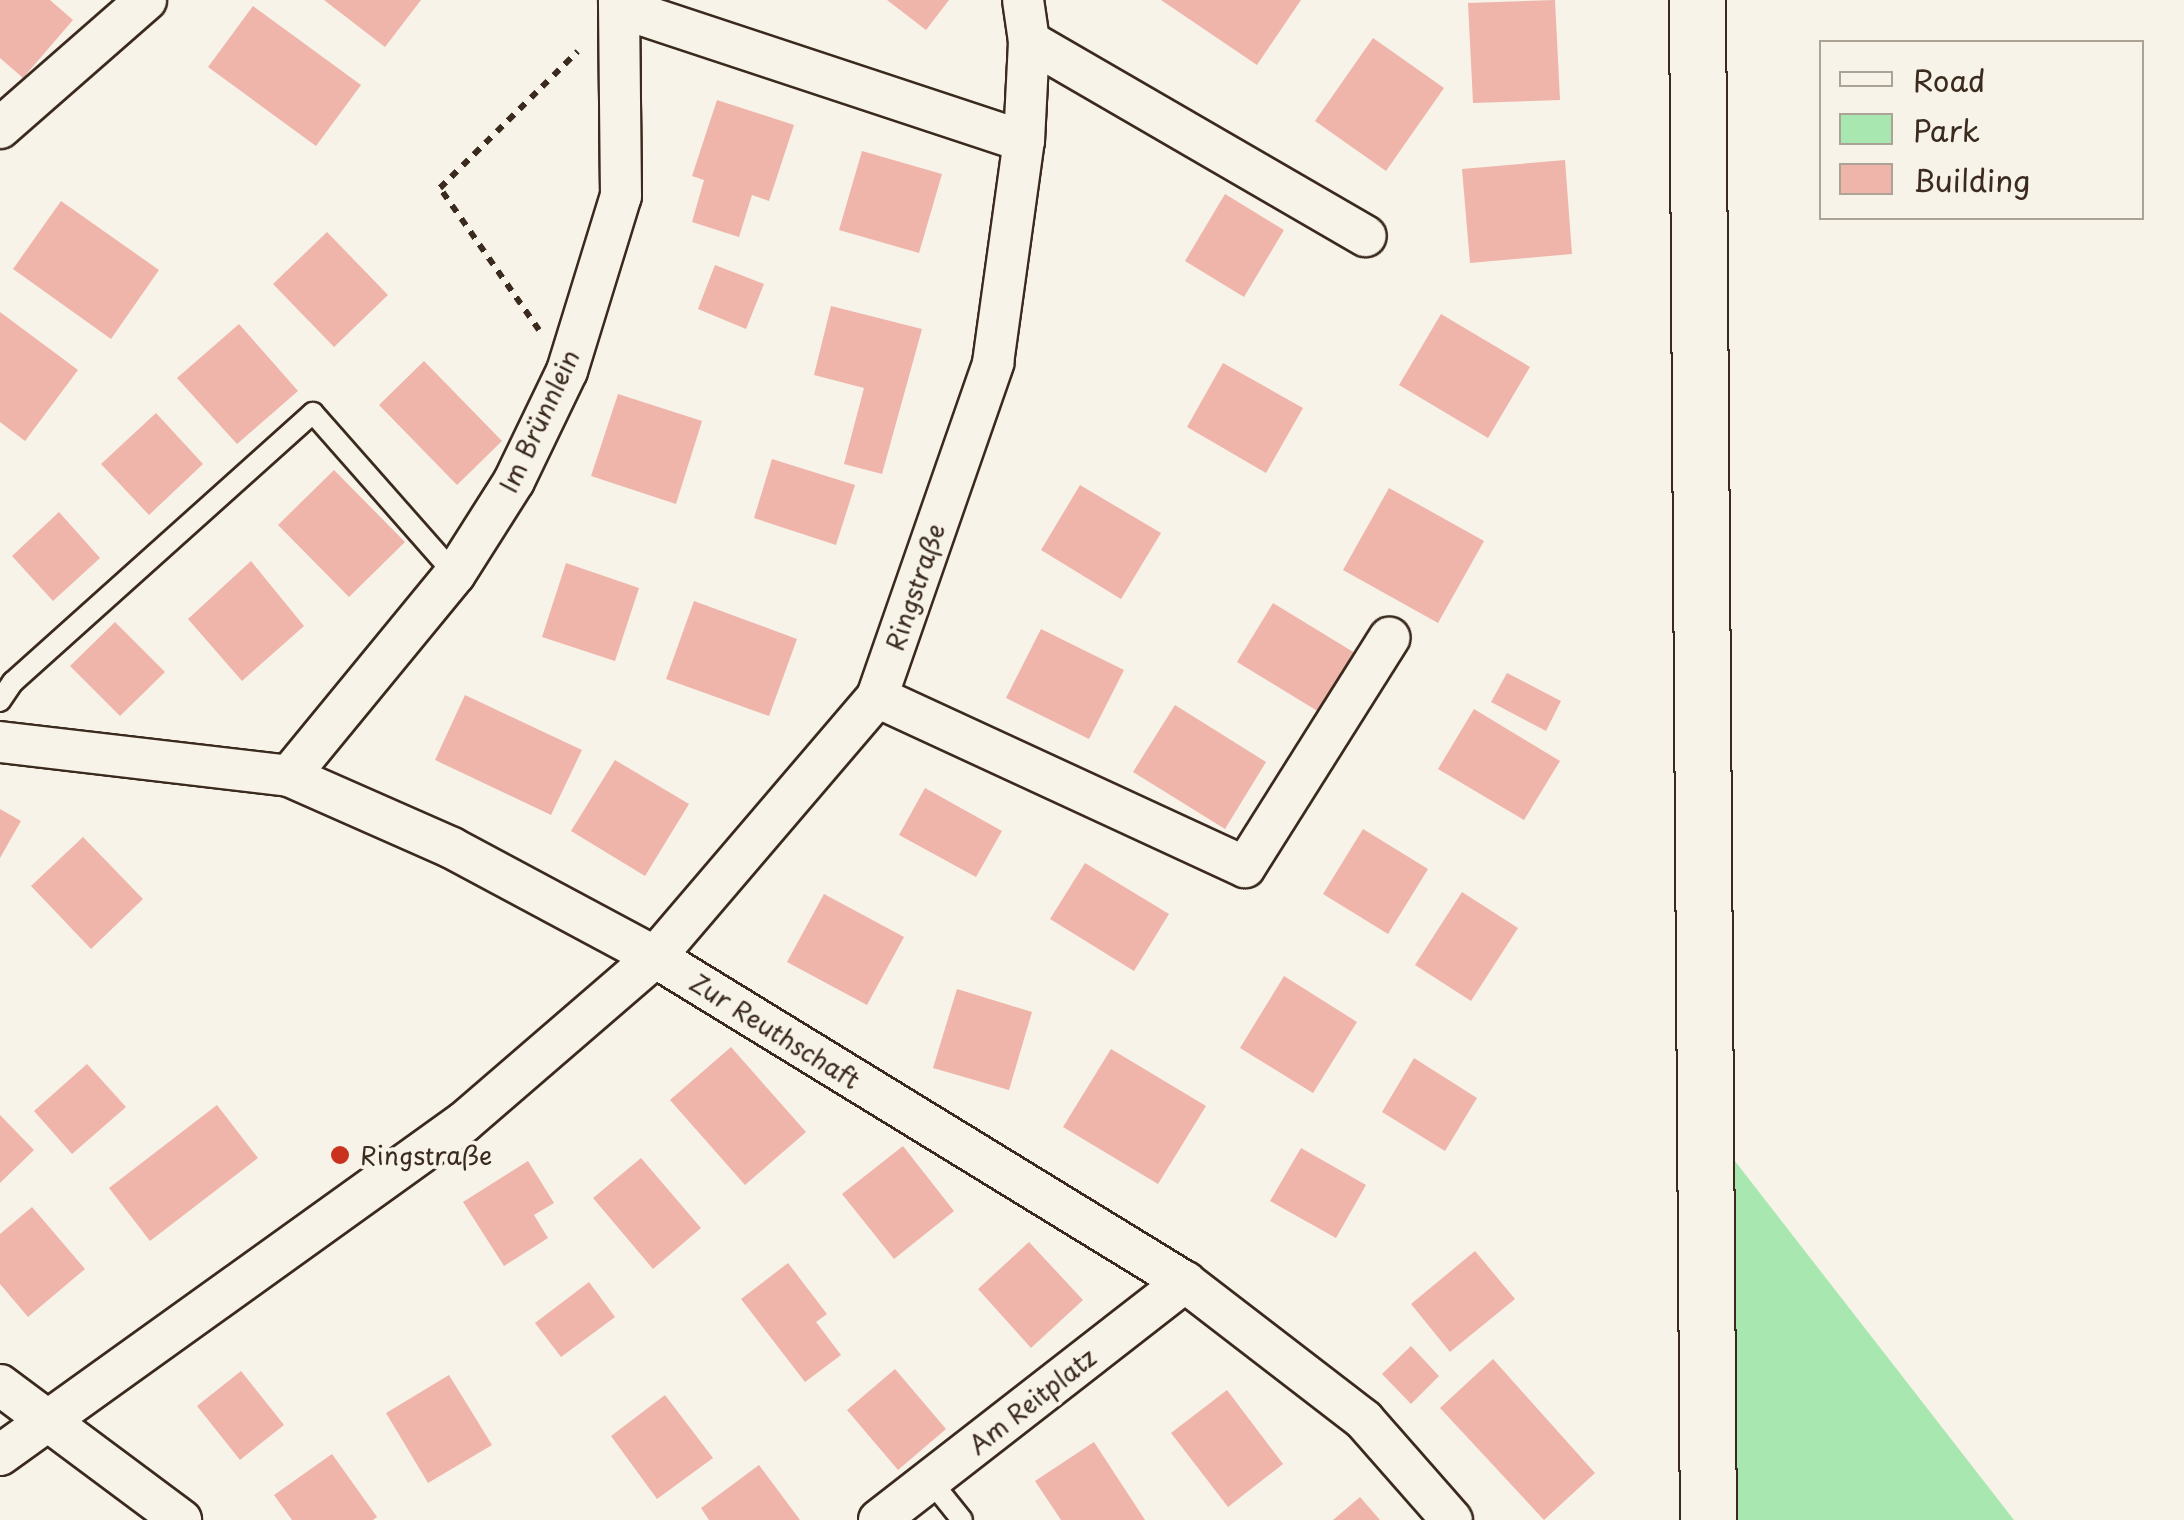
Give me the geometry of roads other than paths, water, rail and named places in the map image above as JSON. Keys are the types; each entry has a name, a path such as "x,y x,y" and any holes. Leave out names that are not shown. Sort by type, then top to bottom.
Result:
{"main road":[{"path":"1696,0 1708,1520"}],"street":[{"path":"0,128 146,0"},
{"name":"Ringstraße","path":"0,1456 45,1417 464,1122 655,957 877,697 993,363 1024,141 1029,41 1023,0"},
{"path":"620,4 1024,141"},
{"name":"Im Brünnlein","path":"289,776 455,574 514,481 568,371 621,196 620,4"},
{"path":"1029,41 1366,236"},
{"path":"877,697 1245,868 1389,638"},
{"name":"Zur Reuthschaft","path":"0,742 289,776 452,848 655,957 1185,1282 1364,1420 1452,1520"},
{"name":"Am Reitplatz","path":"878,1520 1185,1282"},
{"path":"0,1384 180,1520"}],"lane":[{"path":"0,701 13,682 313,413 455,574"},
{"path":"930,1480 962,1520"}],"place":[{"name":"Ringstraße","path":"340,1155"}]}
